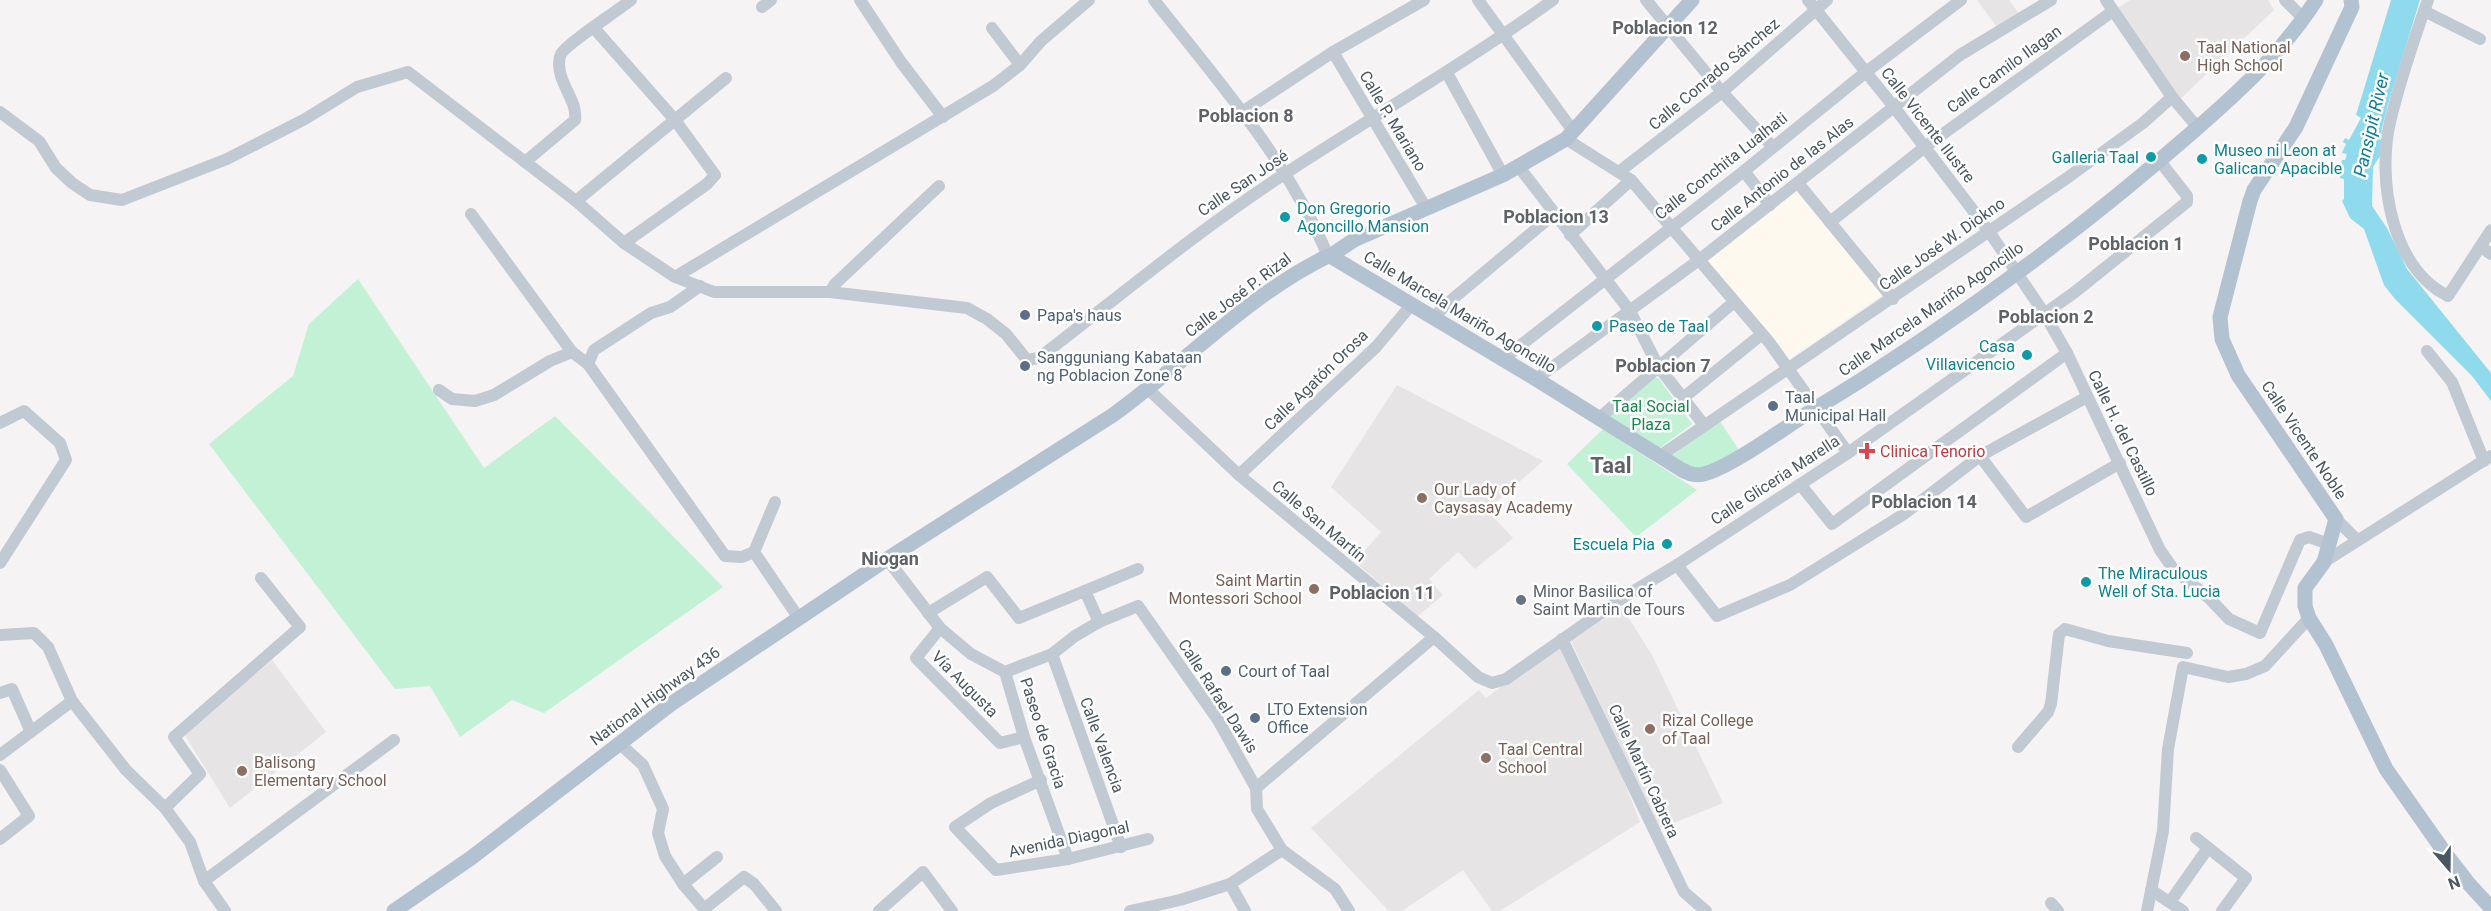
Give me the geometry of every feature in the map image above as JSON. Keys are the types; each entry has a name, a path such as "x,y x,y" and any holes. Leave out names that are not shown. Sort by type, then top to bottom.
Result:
{"main road":[{"name":"Calle José P. Rizal","path":"946,521 1079,438 1148,389 1261,297 1293,274 1330,257 1354,240 1519,167 1569,135 1692,0"},
{"name":"Calle Marcela Mariño Agoncillo","path":"1330,257 1503,358 1690,474 1705,474 1817,408 1901,354 2017,273 2198,128 2271,59 2304,19 2316,0"},
{"name":"Calle Vicente Noble","path":"2351,0 2352,7 2296,127 2250,201 2219,322 2222,339 2238,375 2336,519 2324,562 2305,588 2305,606 2309,618 2326,645 2386,769 2445,853 2491,908"},
{"name":"National Highway 436","path":"394,911 471,858 671,704 798,617 946,521"}],"street":[{"path":"525,162 575,120 576,110 559,69 561,54 571,42 632,0"},
{"path":"675,277 993,86 1020,65 1041,41 1089,0"},
{"path":"1154,0 1242,112 1286,173 1330,257"},
{"path":"1242,112 1333,52 1424,0"},
{"path":"1478,0 1569,135 1631,180 1762,334 1848,453"},
{"name":"Calle San José","path":"830,292 967,308 987,319 1006,334 1027,360 1039,358 1187,240 1286,173 1447,73 1553,0"},
{"path":"1646,0 1722,92 1772,146"},
{"name":"Calle Conrado Sánchez","path":"1620,171 1722,92 1812,4 1827,0"},
{"name":"Calle Conchita Lualhati","path":"1503,358 1961,0"},
{"name":"Calle Antonio de las Alas","path":"1536,379 1699,260 1960,55 2050,0"},
{"path":"2106,0 2172,97 2198,128"},
{"path":"2285,0 2304,19"},
{"path":"864,2 901,62 943,117"},
{"name":"Calle Vicente Ilustre","path":"1812,4 1925,147 1988,230 2017,273"},
{"path":"2480,39 2426,6 2390,123 2387,155 2390,211 2411,265 2429,286 2448,297 2486,250 2491,231"},
{"name":"Calle Camilo Ilagan","path":"1830,222 1925,147 2113,11"},
{"path":"594,28 675,120 715,175 707,184 624,243"},
{"path":"992,28 1020,65"},
{"name":"Calle P. Mariano","path":"1333,52 1426,208"},
{"path":"0,112 39,141 56,168 72,183 90,195 122,200 227,159 305,119 357,87 408,72 576,201 624,243 675,277 714,292 830,292 835,284 939,186"},
{"path":"1447,73 1503,175"},
{"path":"576,201 726,78"},
{"name":"Calle José W. Diokno","path":"1660,456 1893,298 2133,130 2172,97"},
{"name":"Calle Gliceria Marella","path":"1506,679 1619,600 1677,565 1848,453 2119,259 2187,202 2187,196 2159,160"},
{"path":"1519,167 1553,214 1630,310 1658,366 1704,425"},
{"path":"1744,171 1770,205"},
{"path":"1570,235 1631,180"},
{"path":"1798,183 1893,298"},
{"path":"471,214 572,352 588,364 725,556 742,557 754,552 775,502"},
{"path":"1434,317 1553,214"},
{"name":"Calle H. del Castillo","path":"2017,273 2067,353 2165,559 2174,570 2209,598 2229,619 2260,633 2300,540 2309,537 2329,544"},
{"path":"588,364 594,350 651,313 670,307 700,286"},
{"path":"1598,419 1734,302"},
{"name":"Calle Agatón Orosa","path":"1239,475 1376,347 1412,304"},
{"path":"1683,398 1762,334"},
{"path":"2324,562 2487,458 2452,382 2427,351"},
{"path":"439,390 452,399 475,401 494,394 550,361 572,352"},
{"path":"1800,484 1832,524 2067,353"},
{"name":"Calle San Martín","path":"1148,389 1239,475 1434,637 1478,677 1492,683 1506,679"},
{"path":"1677,565 1717,616 1790,585 1904,514 1980,456 2087,398"},
{"path":"0,423 24,411 60,443 66,460 0,562"},
{"path":"1980,456 2026,517 2120,463"},
{"path":"2336,519 2357,540"},
{"path":"754,552 798,617"},
{"name":"Paseo de Gracia","path":"887,559 940,628 971,654 1005,672 1024,737 1068,859"},
{"path":"928,613 987,578 1019,618 1138,569"},
{"path":"165,808 200,774 174,737 300,627 261,579"},
{"path":"1085,591 1099,622"},
{"name":"Calle Rafael Dawis","path":"1005,672 1052,654 1075,636 1099,622 1138,606 1218,720 1256,788"},
{"path":"2183,667 2228,676 2246,674 2265,666 2309,618"},
{"name":"Vía Augusta","path":"940,628 916,658 1000,743 1024,737"},
{"path":"2018,747 2048,712 2051,704 2059,634 2065,629 2108,641 2189,648 2183,667 2168,749 2163,831 2147,911"},
{"path":"0,634 34,633 48,647 72,701 126,770 165,808 190,842 204,881 225,911"},
{"path":"1349,911 1335,889 1282,850 1257,809 1256,788 1434,637"},
{"name":"Calle Martín Cabrera","path":"1562,639 1684,892 1706,911"},
{"name":"Calle Valencia","path":"1052,654 1121,847"},
{"path":"0,693 12,689 31,732"},
{"path":"0,755 72,701"},
{"path":"204,881 394,740"},
{"path":"620,744 643,765 663,809 658,833 665,856 683,884 705,910 744,877 754,884 776,911"},
{"path":"0,770 29,816 0,838"},
{"name":"Avenida Diagonal","path":"1041,780 991,803 955,827 996,870 1068,859 1148,839"},
{"path":"2196,838 2246,878 2222,911"},
{"path":"2170,902 2208,848"},
{"path":"1130,911 1180,900 1230,884 1282,850"},
{"path":"683,884 717,857"},
{"path":"879,911 923,872 952,911"},
{"path":"1230,884 1245,911"},
{"path":"2151,890 2183,911"}],"shaded area":[{"path":"1977,0 2009,0 2020,15 1999,30"},
{"name":"Taal National High School","path":"2130,0 2268,0 2274,10 2178,101 2113,11"},
{"path":"1798,190 1883,294 1790,358 1708,261"},
{"name":"Our Lady of Caysasay Academy","path":"1397,385 1543,461 1487,510 1513,538 1475,569 1458,552 1429,579 1443,595 1418,616 1355,562 1381,532 1331,487"},
{"name":"Rizal College of Taal","path":"1621,606 1652,655 1723,803 1659,829 1570,639"},
{"name":"Taal Central School","path":"1562,642 1594,706 1640,822 1500,911 1492,911 1463,870 1402,911 1389,911 1311,828 1479,690 1486,698"},
{"name":"Balisong Elementary School","path":"272,660 326,732 230,808 184,734"}],"green space":[{"path":"358,279 484,468 555,416 723,587 544,713 512,700 460,737 430,686 395,689 209,444 293,376 309,324"},
{"name":"Taal Social Plaza","path":"1653,376 1659,379 1692,424 1657,450 1604,418"},
{"path":"1719,420 1739,450 1711,466 1693,469 1672,456"},
{"path":"1603,429 1697,490 1636,537 1567,464"}],"water":[{"name":"Pansipit River","path":"2391,0 2420,0 2382,128 2380,156 2373,167 2372,206 2387,228 2407,269 2491,373 2491,401 2472,376 2395,299 2384,285 2364,229 2350,218 2342,201 2344,199 2344,179 2340,178 2342,160 2345,160 2347,154 2342,153 2346,144 2343,142 2345,138 2349,140 2361,118 2356,115"}],"place":[{"name":"Taal National High School","path":"2185,56"},
{"name":"Galleria Taal","path":"2151,157"},
{"name":"Museo ni Leon at Galicano Apacible","path":"2202,159"},
{"name":"Don Gregorio Agoncillo Mansion","path":"1285,217"},
{"name":"Papa's haus","path":"1025,315"},
{"name":"Paseo de Taal","path":"1597,326"},
{"name":"Casa Villavicencio","path":"2027,355"},
{"name":"Sangguniang Kabataan ng Poblacion Zone 8","path":"1025,366"},
{"name":"Taal Municipal Hall","path":"1773,406"},
{"name":"Clinica Tenorio","path":"1867,451"},
{"name":"Our Lady of Caysasay Academy","path":"1422,498"},
{"name":"Escuela Pia","path":"1667,544"},
{"name":"The Miraculous Well of Sta. Lucia","path":"2086,582"},
{"name":"Saint Martin Montessori School","path":"1314,589"},
{"name":"Minor Basilica of Saint Martin de Tours","path":"1521,600"},
{"name":"Court of Taal","path":"1226,671"},
{"name":"LTO Extension Office","path":"1255,718"},
{"name":"Rizal College of Taal","path":"1650,729"},
{"name":"Taal Central School","path":"1486,758"},
{"name":"Balisong Elementary School","path":"242,771"}],"district":[{"name":"Poblacion 12","path":"1665,27"},
{"name":"Poblacion 8","path":"1246,115"},
{"name":"Poblacion 13","path":"1556,216"},
{"name":"Poblacion 1","path":"2136,243"},
{"name":"Poblacion 2","path":"2046,316"},
{"name":"Poblacion 7","path":"1663,365"},
{"name":"Taal","path":"1611,465"},
{"name":"Poblacion 14","path":"1924,501"},
{"name":"Niogan","path":"890,558"},
{"name":"Poblacion 11","path":"1382,592"}]}
